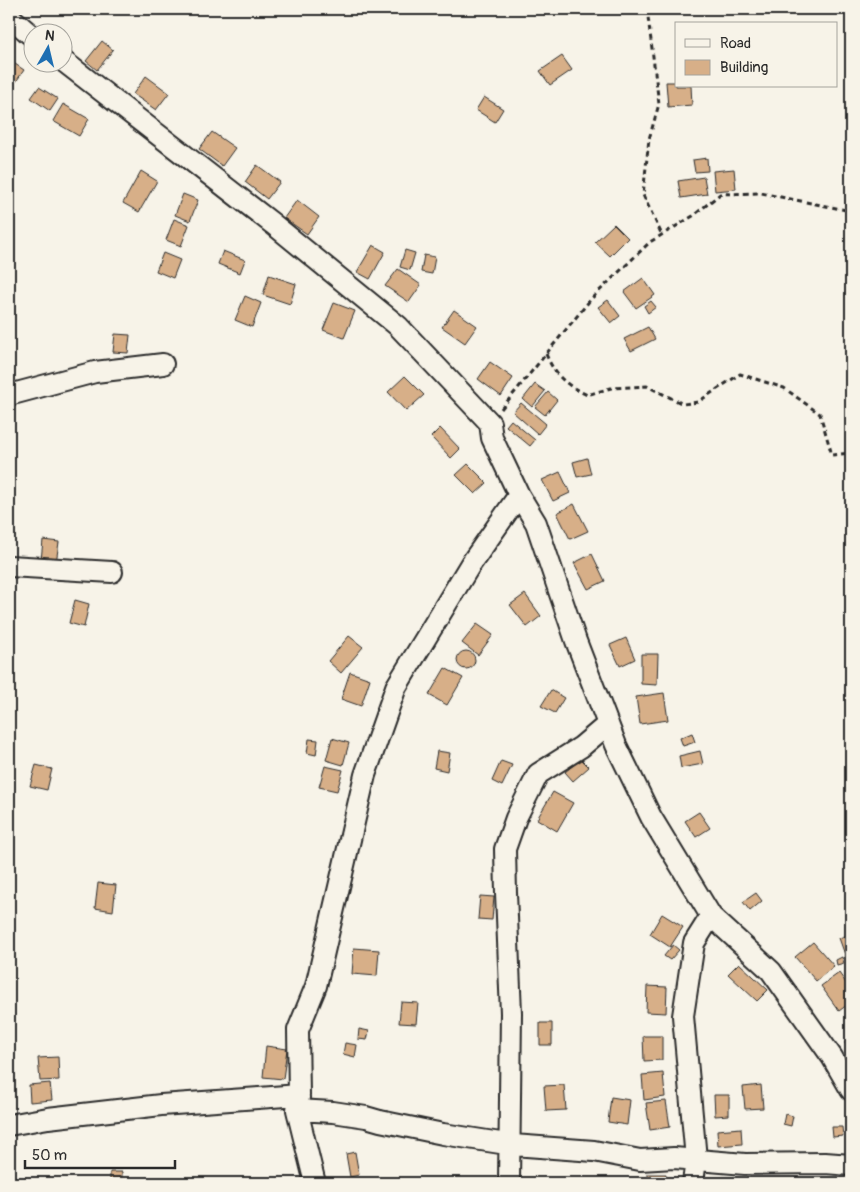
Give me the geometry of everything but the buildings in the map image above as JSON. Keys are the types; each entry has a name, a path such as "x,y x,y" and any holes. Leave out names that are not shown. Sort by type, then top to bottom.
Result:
{"street":[{"path":"9,16 22,27"},
{"path":"72,68 273,224 398,326 490,423 492,438 519,495 536,523 576,641 616,745 650,817 711,916 771,971 832,1057 851,1090"},
{"path":"9,395 95,372 163,364"},
{"path":"315,1183 298,1102 298,1030 316,986 365,775 396,688 470,565 519,495"},
{"path":"9,566 112,572"},
{"path":"509,1183 511,1012 506,848 516,818 538,774 581,747 608,724"},
{"path":"694,1183 696,1159 683,1016 694,943 711,916"},
{"path":"9,1124 161,1105 257,1097 298,1102 333,1112 366,1117 442,1134 520,1146 594,1151 640,1160 668,1158 745,1164 825,1163 851,1165"}],"path":[{"path":"647,9 659,104 649,139 643,195 662,235"},
{"path":"490,423 591,299 650,242 693,216 720,194 761,193 851,211"},
{"path":"546,354 552,368 568,386 587,395 611,388 647,386 683,404 698,402 740,374 784,388 820,414 832,455 851,453"}]}
